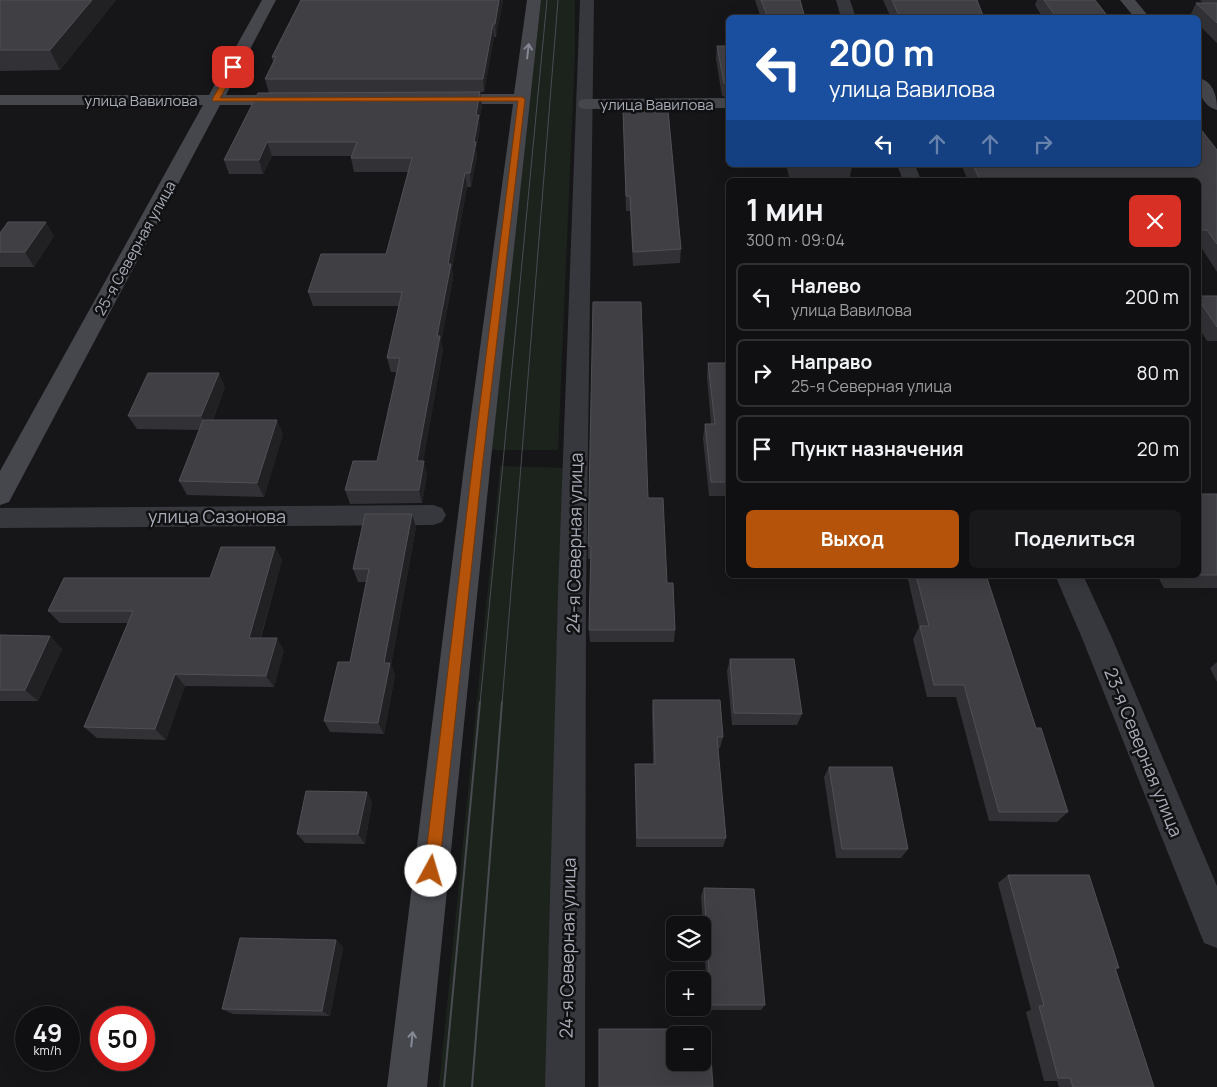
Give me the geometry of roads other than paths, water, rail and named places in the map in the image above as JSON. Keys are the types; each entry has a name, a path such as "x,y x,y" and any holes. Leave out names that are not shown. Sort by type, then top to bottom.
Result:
{"main road":[{"name":"25-я Северная улица","path":"0,496 269,0"},
{"path":"407,1087 479,450 534,0"},
{"path":"1128,0 1140,15"},
{"path":"1201,86 1211,100"},
{"path":"430,99 522,99"},
{"name":"улица Вавилова","path":"0,100 313,100"},
{"name":"улица Вавилова","path":"586,104 726,103"}],"street":[{"name":"24-я Северная улица","path":"565,1087 572,593 586,104 587,0"},
{"path":"843,0 848,15"},
{"name":"улица Сазонова","path":"0,518 433,515"},
{"name":"23-я Северная улица","path":"1069,578 1097,638 1217,930"}],"tram line":[{"path":"480,704 547,0"},
{"path":"502,704 558,0"},
{"path":"444,1087 480,702"},
{"path":"472,1087 502,702"}]}
